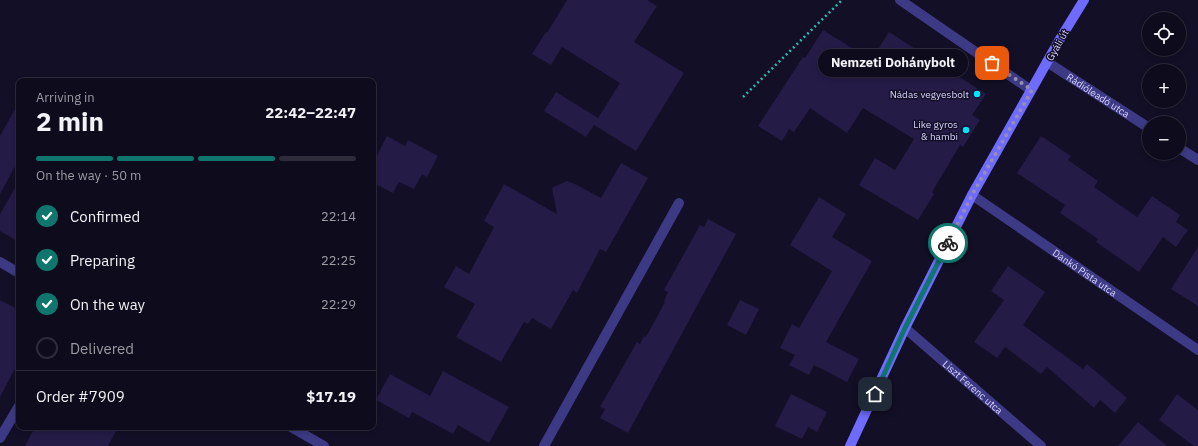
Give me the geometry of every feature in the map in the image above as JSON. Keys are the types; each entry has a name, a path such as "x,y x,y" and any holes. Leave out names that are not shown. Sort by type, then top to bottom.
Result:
{"main road":[{"name":"Gyáli út","path":"850,446 905,328 972,195 1047,62 1084,0"}],"street":[{"path":"900,0 1032,90"},
{"name":"Rádióleadó utca","path":"1047,62 1142,123"},
{"path":"1186,152 1198,160"},
{"name":"Dankó Pista utca","path":"972,195 1198,350"},
{"path":"544,446 679,203"},
{"path":"0,262 16,271"},
{"name":"Liszt Ferenc utca","path":"905,328 1041,446"},
{"path":"0,438 16,411"},
{"path":"296,430 324,446"}],"path":[{"path":"743,97 842,0"}],"building":[{"path":"567,0 647,0 657,6 634,42 684,73 636,151 594,125 586,137 544,111 556,92 598,118 620,83 562,47 551,65 532,54"},
{"path":"823,30 871,60 889,32 986,94 972,115 980,120 963,147 960,145 932,192 934,194 918,220 859,185 875,158 895,170 914,139 863,108 847,133 810,108 794,132 789,129 782,141 758,126 803,57 805,58"},
{"path":"16,107 16,165 0,194 0,136"},
{"path":"387,136 405,146 408,140 438,156 427,177 422,174 414,189 399,182 393,193 376,184 376,157"},
{"path":"1041,136 1071,156 1068,160 1098,181 1094,187 1137,217 1152,196 1180,215 1176,222 1188,230 1176,247 1163,237 1139,272 1096,242 1098,239 1060,213 1065,205 1017,173"},
{"path":"621,163 648,178 606,252 600,249 577,293 573,290 551,329 532,318 528,324 524,322 501,362 456,337 475,304 444,287 456,266 469,274 494,227 484,221 504,184 557,214 552,188 567,181 601,198"},
{"path":"16,186 16,240 0,231 0,214"},
{"path":"819,197 846,214 832,237 872,261 826,342 859,359 847,382 814,365 809,375 789,365 795,355 780,348 792,324 799,328 832,271 790,245"},
{"path":"708,219 736,234 628,433 600,418 605,409 600,407 637,342 640,344 644,336 646,337 665,302 664,301 668,292 664,290 700,225 704,227"},
{"path":"1198,247 1198,306 1171,289"},
{"path":"1008,266 1045,292 1023,325 1083,369 1087,364 1127,398 1115,413 1100,400 1094,408 1047,367 1041,374 1005,347 997,358 974,342 1004,300 991,291"},
{"path":"0,300 16,308 16,367 0,397"},
{"path":"740,300 759,309 746,335 727,325"},
{"path":"443,371 509,407 489,443 458,425 453,434 412,412 409,418 376,400 390,374 430,396"},
{"path":"791,394 827,412 817,432 808,427 802,439 775,426"},
{"path":"1177,394 1198,410 1198,446 1194,446 1159,420"},
{"path":"1138,422 1167,446 1118,446"},
{"path":"33,430 116,430 108,446 25,446"}],"way so far":[{"path":"948,243 972,195 1032,90 992,63"}],"place":[{"name":"Nemzeti Dohánybolt","path":"992,63"},
{"name":"Nádas vegyesbolt","path":"977,94"},
{"name":"Like gyros & hambi","path":"966,130"}],"route":[{"path":"875,394 905,328 948,243"}]}
